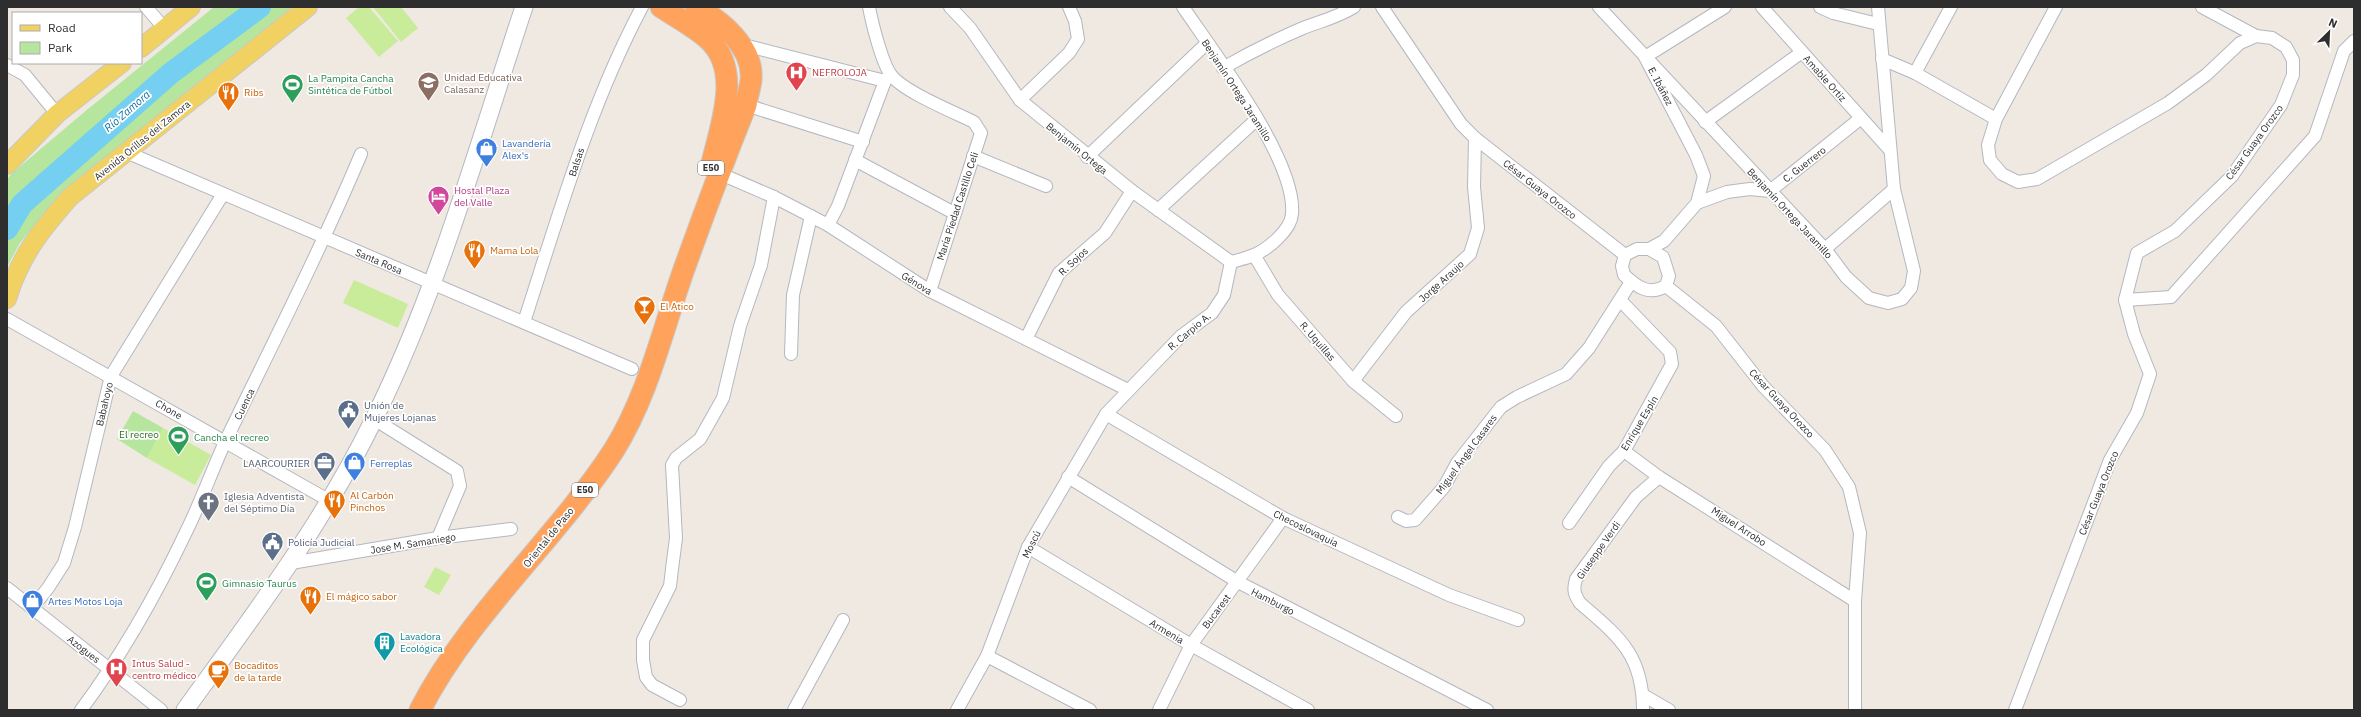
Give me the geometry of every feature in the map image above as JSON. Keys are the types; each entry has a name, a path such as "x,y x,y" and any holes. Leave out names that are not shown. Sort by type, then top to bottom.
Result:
{"highway":[{"name":"E50","path":"661,7 715,22"},
{"name":"E50","path":"696,7 731,32 740,44 748,60 751,80 746,105 715,171"},
{"name":"E50","path":"715,22 721,58 728,78 727,97 715,171"},
{"name":"Oriental de Paso","path":"420,710 437,678 494,601 554,532 623,434 648,381 695,239 696,224 715,171"}],"main road":[{"path":"142,47 191,7"},
{"name":"Avenida Orillas del Zamora","path":"7,299 21,262 41,230 70,197 308,7"},
{"path":"185,710 291,563 330,501 374,418 433,284 524,7"},
{"path":"7,165 57,114 121,64"}],"street":[{"path":"146,7 165,29"},
{"name":"Balsas","path":"524,322 589,124 622,44 642,7"},
{"path":"828,225 838,206 888,77 872,25 869,7"},
{"name":"Benjamín Ortega","path":"950,7 970,28 1020,100 1087,156 1132,191 1231,262"},
{"path":"1020,100 1069,53 1078,39 1075,21 1069,7"},
{"name":"Benjamín Ortega Jaramillo","path":"1183,7 1258,119 1269,139 1289,185 1292,215 1276,240 1254,255 1231,262"},
{"path":"1223,68 1259,47 1305,27 1335,18 1354,7"},
{"name":"César Guaya Orozco","path":"1382,7 1461,124 1475,138 1625,255"},
{"name":"Benjamín Ortega Jaramillo","path":"1599,7 1705,122 1825,248 1846,277 1869,298 1888,303 1902,299 1911,288 1914,272 1894,189 1878,24 1878,7"},
{"name":"E. Ibáñez","path":"1697,203 1704,176 1696,155 1645,57 1725,7"},
{"name":"Amable Ortiz","path":"1762,7 1889,149"},
{"path":"1820,7 1833,13 1878,24"},
{"path":"1916,73 1951,7"},
{"path":"2056,7 1996,119 1988,145 1990,160 2002,174 2018,182 2037,179 2168,103 2206,75 2240,43 2256,36"},
{"name":"César Guaya Orozco","path":"2015,710 2110,460 2137,413 2150,374 2134,334 2124,300 2137,253 2175,231 2232,176 2281,105 2293,75 2293,60 2286,47 2282,44 2272,38 2256,36 2202,7"},
{"path":"2124,300 2171,297 2315,136 2344,51 2354,41"},
{"path":"740,44 888,77"},
{"path":"1087,156 1207,44"},
{"path":"1705,122 1802,52"},
{"path":"1882,59 1916,73 1996,119"},
{"path":"7,65 26,75 57,114"},
{"name":"María Piedad Castillo Celi","path":"888,77 974,122 980,133 930,291"},
{"path":"746,105 863,142"},
{"name":"C. Guerrero","path":"1770,191 1861,118"},
{"path":"1158,210 1258,119"},
{"name":"Jorge Araujo","path":"1353,380 1406,312 1470,254 1478,228 1474,187 1475,138"},
{"name":"Santa Rosa","path":"126,152 632,369"},
{"name":"Cuenca","path":"81,710 111,670 160,584 187,531 226,442 325,238 361,154"},
{"path":"973,156 1046,186"},
{"path":"855,160 954,213"},
{"name":"Génova","path":"715,171 774,197 828,225 930,291 1128,390"},
{"path":"1664,241 1663,257 1670,276 1666,286 1657,292 1644,289 1631,282 1624,275 1622,266 1625,255 1637,249 1649,249 1664,241 1697,203 1727,192 1750,189 1770,191"},
{"path":"1825,248 1894,189"},
{"name":"R. Sojos","path":"1026,339 1059,273 1105,233 1132,191"},
{"name":"Babahoyo","path":"32,608 48,588 64,563 75,527 111,376 223,194"},
{"path":"680,700 652,685 646,678 643,660 643,640 670,586 676,538 672,465 676,458 700,439 723,398 740,326 761,265 774,197"},
{"path":"791,354 793,295 811,216"},
{"path":"1649,249 1663,257"},
{"name":"R. Uquillas","path":"1254,255 1278,295 1353,380 1396,416"},
{"name":"R. Carpio A.","path":"1128,390 1181,336 1212,313 1224,295 1231,262"},
{"name":"Miguel Ángel Casares","path":"1398,517 1406,521 1415,520 1444,487 1458,462 1501,407 1517,397 1566,374 1589,348 1621,301 1631,282"},
{"name":"César Guaya Orozco","path":"1666,286 1716,326 1763,386 1825,450 1848,487 1860,533 1855,600 1856,710"},
{"name":"Enrique Espín","path":"1569,524 1609,466 1624,451 1672,364 1673,358 1670,352 1621,301"},
{"name":"Chone","path":"7,319 111,376 330,501"},
{"name":"Moscú","path":"957,710 987,656 1028,547 1106,414 1128,390"},
{"name":"Checoslovaquia","path":"1106,414 1283,518 1448,595 1518,620"},
{"path":"374,418 457,471 460,486 438,538"},
{"name":"Miguel Arrobo","path":"1624,451 1660,476 1855,600"},
{"name":"Giuseppe Verdi","path":"1643,710 1643,695 1629,650 1619,637 1580,602 1575,596 1574,586 1576,579 1636,497 1660,476"},
{"name":"Hamburgo","path":"1068,477 1238,582 1487,710"},
{"name":"Bucarest","path":"1159,710 1191,645 1283,518"},
{"name":"Jose M. Samaniego","path":"291,563 438,538 511,529"},
{"name":"Armenia","path":"1028,547 1191,645 1308,710"},
{"name":"Azogues","path":"7,588 161,710"},
{"path":"794,710 843,620"},
{"path":"987,656 1090,710"},
{"path":"1643,695 1669,710"}],"green space":[{"path":"214,7 292,7 48,209 20,243 7,267 7,180 11,174 88,109"},
{"path":"359,7 369,7 398,41 379,57 346,18"},
{"path":"373,7 401,7 418,28 401,42"},
{"path":"354,280 408,304 398,328 343,303"},
{"name":"El recreo","path":"133,411 163,428 147,458 117,439"},
{"name":"Cancha el recreo","path":"163,428 211,455 195,485 147,458"},
{"path":"435,567 451,575 439,595 424,587"}],"waterway":[{"name":"Río Zamora","path":"7,229 22,204 171,73 260,7"}],"place":[{"name":"NEFROLOJA","path":"796,92"},
{"name":"Unidad Educativa Calasanz","path":"428,102"},
{"name":"La Pampita Cancha Sintética de Fútbol","path":"293,104"},
{"name":"Ribs","path":"229,112"},
{"name":"Lavandería Alex's","path":"486,168"},
{"name":"Hostal Plaza del Valle","path":"438,216"},
{"name":"Mama Lola","path":"474,270"},
{"name":"El Atico","path":"645,326"},
{"name":"Unión de Mujeres Lojanas","path":"349,430"},
{"name":"Cancha el recreo","path":"179,456"},
{"name":"LAARCOURIER","path":"325,482"},
{"name":"Ferreplas","path":"355,482"},
{"name":"Al Carbón Pinchos","path":"334,520"},
{"name":"Iglesia Adventista del Séptimo Día","path":"208,522"},
{"name":"Policía Judicial","path":"273,562"},
{"name":"Gimnasio Taurus","path":"207,602"},
{"name":"El mágico sabor","path":"310,616"},
{"name":"Artes Motos Loja","path":"32,620"},
{"name":"Lavadora Ecológica","path":"384,662"},
{"name":"Intus Salud - centro médico","path":"117,688"},
{"name":"Bocaditos de la tarde","path":"218,690"}]}
